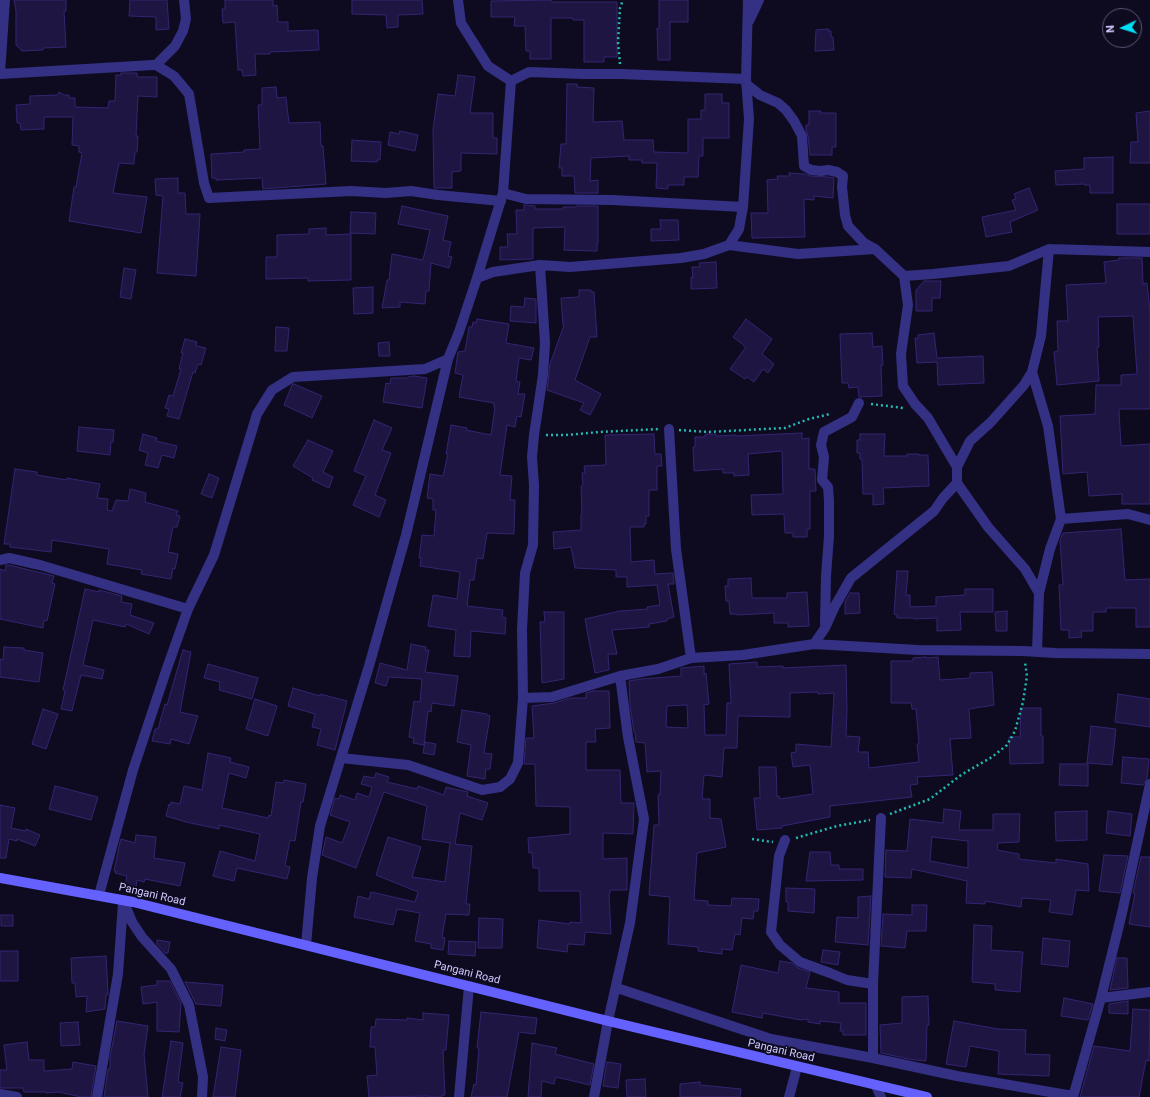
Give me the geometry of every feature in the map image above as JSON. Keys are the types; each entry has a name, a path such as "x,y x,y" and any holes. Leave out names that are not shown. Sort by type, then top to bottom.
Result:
{"main road":[{"name":"Pangani Road","path":"0,878 123,900 608,1022 927,1097"}],"street":[{"path":"5,0 0,74 156,65 174,76 189,94 204,184 209,198 351,191 386,193 412,191 438,195 526,199 612,200 743,207"},
{"path":"156,65 175,46 184,31 186,19 184,0"},
{"path":"458,0 461,23 488,66 511,81"},
{"path":"729,245 739,229 743,207 749,119 746,82 748,0"},
{"path":"747,25 759,0"},
{"path":"511,81 529,72 621,74 746,82 760,95 778,103 786,110 802,136 804,166 811,170 828,170 838,172 843,176 842,187 845,215 848,226 864,243 875,249 904,276 908,305 901,354 903,386 915,404 928,418 957,467"},
{"path":"306,945 312,878 320,826 369,666 406,535 448,359 459,332 477,278 502,197 511,81"},
{"path":"477,278 493,272 540,265 570,267 681,258 704,254 729,245 798,254 875,249"},
{"path":"904,276 940,274 1008,266 1049,249 1150,252"},
{"path":"1039,593 1025,569 988,527 957,483 957,467 970,441 992,422 1024,385 1032,372 1041,336 1049,249"},
{"path":"341,758 408,765 482,790 500,787 510,779 518,763 523,698 522,629 526,573 533,545 534,485 532,457 543,375 545,343 540,265"},
{"path":"99,895 133,770 166,670 188,609 214,555 257,414 272,390 293,377 425,369 448,359"},
{"path":"1032,372 1048,426 1061,519 1050,549 1039,593 1037,652"},
{"path":"825,628 829,501 828,487 822,480 824,456 821,446 824,432 852,417 859,403"},
{"path":"669,429 676,549 691,658"},
{"path":"814,644 825,628 835,606 851,578 934,511 943,498 957,483"},
{"path":"1061,519 1128,514 1150,520"},
{"path":"0,560 9,558 40,565 188,609"},
{"path":"523,698 552,697 620,676 658,669 691,658 743,654 814,644 918,650 1150,654"},
{"path":"594,1097 608,1022 630,923 644,819 628,737 620,676"},
{"path":"616,988 771,1039 873,1058 957,1076 1073,1096 1101,998 1122,913 1147,810 1150,784"},
{"path":"873,1058 872,984 880,818"},
{"path":"785,840 779,856 771,932 780,945 800,962 830,972 847,980 872,984"},
{"path":"97,1097 118,974 123,900"},
{"path":"123,900 132,922 142,937 171,969 189,1005 203,1077 202,1097"},
{"path":"459,1097 469,986"},
{"path":"1101,998 1150,992"},
{"path":"789,1097 797,1067"},
{"path":"876,1086 881,1097"},
{"path":"0,1094 17,1097"}],"path":[{"path":"621,74 618,42 620,8 623,0"},
{"path":"859,403 908,410"},
{"path":"534,435 566,435 669,429 708,432 785,428 809,419 832,414"},
{"path":"752,839 774,842 800,837 837,826 880,818 930,799 961,774 992,757 1007,745 1015,731 1023,702 1027,676 1023,651"}],"building":[{"path":"14,0 66,0 66,11 64,11 66,47 22,51 16,45 16,11"},
{"path":"130,0 167,0 169,29 156,30 156,17 129,16"},
{"path":"225,0 273,0 273,6 277,5 278,22 288,22 288,31 318,30 319,50 255,54 256,75 243,76 242,70 238,70 235,22 223,23 222,9 225,9"},
{"path":"352,0 422,0 423,14 398,15 398,27 387,28 386,15 352,14"},
{"path":"551,0 552,2 617,2 617,57 604,57 604,62 584,62 584,20 573,20 573,18 551,18 551,59 530,59 530,51 526,51 525,26 514,26 515,17 491,17 491,1"},
{"path":"659,0 688,0 688,22 670,22 670,60 658,60 657,28 659,29"},
{"path":"828,29 828,31 831,31 831,37 833,37 834,50 815,51 816,30"},
{"path":"121,73 137,73 137,77 157,77 157,97 138,96 136,136 138,136 137,152 135,152 134,164 119,163 113,193 147,197 141,233 69,221 74,187 76,187 82,153 79,152 79,146 72,145 73,117 44,117 44,129 21,130 20,123 17,123 16,105 30,104 30,96 57,95 59,92 64,95 69,95 69,98 75,98 75,107 108,108 109,101 115,101 116,75 121,75"},
{"path":"458,75 475,77 470,113 493,113 493,138 497,138 497,154 461,153 461,171 452,172 452,188 434,188 433,129 438,94 455,96"},
{"path":"567,84 577,84 577,87 594,88 593,122 622,121 624,140 653,140 654,152 688,153 688,119 701,119 701,110 705,110 705,94 722,94 722,103 729,103 729,138 703,138 703,156 699,156 698,177 684,177 684,185 668,185 668,189 656,188 657,163 642,163 642,160 629,160 629,156 591,158 590,181 598,180 598,193 575,193 574,176 562,176 562,168 559,168 561,144 566,144"},
{"path":"276,87 277,98 286,97 289,123 320,122 321,146 323,146 326,184 263,189 262,178 216,180 216,178 212,178 211,154 244,152 244,150 260,149 258,105 262,105 262,88"},
{"path":"809,111 836,113 836,147 832,147 832,155 810,155 806,130 806,125 809,125"},
{"path":"1150,111 1150,163 1130,163 1131,142 1138,142 1136,113"},
{"path":"400,131 418,135 415,151 388,145 390,132 399,134"},
{"path":"352,140 381,142 380,160 377,160 377,162 351,161"},
{"path":"1113,157 1113,193 1090,193 1090,185 1084,184 1056,185 1055,171 1084,169 1084,158"},
{"path":"789,173 834,178 833,198 814,196 814,200 804,199 805,237 752,238 751,213 768,213 767,180 778,179 777,176 790,176"},
{"path":"178,178 178,193 185,193 186,214 200,214 196,276 157,273 163,196 156,195 155,179"},
{"path":"1029,188 1038,210 1010,222 1012,232 986,237 982,217 1016,210 1012,200 1016,199 1014,194"},
{"path":"1117,204 1150,204 1150,234 1117,234"},
{"path":"524,205 535,206 535,209 563,209 563,207 598,206 597,251 564,250 565,227 533,228 533,259 500,260 500,247 508,247 507,234 517,234 516,210 524,210"},
{"path":"402,206 448,216 443,240 451,242 448,256 452,257 449,268 431,263 429,291 426,291 425,304 400,302 400,307 382,308 387,280 389,280 392,254 423,260 430,230 398,224"},
{"path":"351,212 376,213 375,234 350,233"},
{"path":"660,220 678,220 679,240 651,241 651,229 661,229"},
{"path":"326,228 326,235 351,234 351,280 308,281 308,278 266,279 266,257 277,257 277,235 309,234 309,229"},
{"path":"1119,258 1142,258 1143,284 1147,283 1150,311 1150,409 1120,409 1119,411 1121,446 1150,444 1150,504 1122,504 1122,494 1089,496 1087,472 1063,474 1060,416 1095,414 1096,385 1121,385 1121,375 1137,374 1133,316 1098,317 1099,347 1097,347 1099,381 1057,385 1054,352 1058,351 1057,321 1068,321 1066,285 1106,283 1104,262 1119,260"},
{"path":"716,262 717,288 691,289 691,277 693,278 692,267 700,267 699,263"},
{"path":"124,268 136,270 131,299 120,297"},
{"path":"924,281 941,281 940,298 932,298 932,311 916,311 916,290"},
{"path":"373,287 373,313 354,314 353,288"},
{"path":"579,290 591,290 591,292 594,292 597,337 590,337 575,380 601,394 590,415 580,410 584,403 547,390 550,364 564,325 561,298 579,297"},
{"path":"525,298 536,299 536,323 510,321 511,306 524,307"},
{"path":"477,319 509,324 506,343 534,348 531,360 519,358 516,381 520,382 518,394 525,394 521,417 517,416 515,427 507,425 500,475 512,476 510,500 515,500 514,534 487,533 483,559 477,558 474,580 470,580 467,606 503,610 502,617 506,618 505,634 471,631 470,657 454,656 456,630 428,626 433,595 457,599 460,572 420,566 421,558 419,558 422,535 434,536 436,510 433,510 433,499 427,498 430,474 443,476 448,454 446,454 451,425 467,428 466,430 491,435 495,407 494,403 459,397 463,375 455,373 458,352 465,351 469,327 472,327 473,322 476,323"},
{"path":"746,319 772,339 762,354 774,364 768,373 763,369 754,382 747,377 745,379 730,369 746,347 733,337"},
{"path":"276,327 289,328 287,351 275,351"},
{"path":"872,333 873,347 882,346 882,396 859,397 858,387 849,388 848,383 842,383 840,334"},
{"path":"934,333 937,358 983,356 984,383 938,385 937,362 917,363 915,338 918,339 918,335"},
{"path":"185,339 197,342 196,346 206,348 201,365 198,364 195,373 193,372 179,419 167,416 169,409 165,408 169,395 173,396 181,369 179,369 183,353 181,353"},
{"path":"389,342 390,356 379,356 378,343"},
{"path":"414,376 427,378 422,408 383,402 386,383 390,384 391,378 407,378"},
{"path":"294,384 322,396 312,418 284,405 292,385"},
{"path":"374,420 392,428 382,450 391,453 375,495 386,500 379,517 353,505 366,476 354,471"},
{"path":"79,427 114,430 110,455 77,451"},
{"path":"802,433 802,439 809,438 809,469 815,469 816,491 810,491 810,529 807,529 807,537 793,537 793,533 785,533 784,514 752,515 751,495 783,494 782,451 748,454 749,475 734,476 734,473 723,473 723,469 694,471 693,447 695,447 695,437 705,437 705,434 716,434 716,436 736,436"},
{"path":"143,434 157,438 156,441 177,446 174,458 162,455 158,468 145,465 148,453 139,450"},
{"path":"654,434 655,454 661,454 662,466 657,466 657,490 649,490 649,516 646,516 646,524 644,524 644,527 630,527 631,562 654,560 655,574 673,573 674,584 668,584 674,617 667,619 667,621 649,624 649,627 612,630 617,654 608,654 609,670 595,673 585,619 620,611 648,609 647,607 660,605 657,585 627,587 627,577 616,577 616,570 575,568 571,547 554,549 553,532 581,530 581,486 583,485 582,473 585,473 584,466 606,465 605,435"},
{"path":"860,434 885,434 884,456 907,456 907,454 928,455 929,486 883,488 884,504 873,505 873,494 863,494 862,459 860,459 860,453 857,453 857,440 860,440"},
{"path":"308,440 333,451 323,472 333,477 329,488 312,480 313,478 293,466"},
{"path":"15,469 37,472 37,475 67,480 67,478 100,484 97,498 108,499 107,510 112,511 116,500 128,501 130,489 146,493 145,502 178,511 176,515 180,516 177,527 173,527 168,552 178,554 171,579 141,574 142,570 107,564 109,549 52,540 51,552 10,547 10,544 4,544"},
{"path":"209,474 219,478 212,498 201,494"},
{"path":"1121,529 1125,580 1150,579 1150,627 1136,627 1136,608 1106,608 1106,612 1093,612 1093,631 1081,631 1082,637 1069,638 1069,630 1061,630 1059,585 1063,585 1060,541 1063,533"},
{"path":"6,565 54,576 52,583 55,584 47,621 44,620 43,628 0,619 0,569 5,571"},
{"path":"897,571 908,571 906,595 910,595 910,607 936,606 936,597 965,595 965,589 993,589 993,612 960,612 961,630 937,631 937,618 897,618 897,615 894,614"},
{"path":"751,578 752,598 787,598 787,593 807,592 809,626 788,627 788,623 774,623 774,613 730,614 729,601 726,601 725,586 728,586 728,579"},
{"path":"85,589 99,592 99,590 122,596 121,602 132,604 130,615 154,623 149,634 126,624 125,627 93,620 83,665 104,670 102,679 81,675 72,711 61,709 65,691 63,690"},
{"path":"850,593 859,593 860,613 845,614 845,602"},
{"path":"1007,611 1007,631 996,631 995,612"},
{"path":"544,612 564,612 564,679 542,683 540,622 545,622"},
{"path":"411,644 426,647 425,650 429,650 425,672 458,676 454,706 432,703 431,712 428,711 424,745 413,743 414,738 409,737 414,701 420,702 422,679 389,677 386,686 375,683 380,663 407,670"},
{"path":"4,647 24,648 24,650 43,653 39,682 0,677 0,659 3,660"},
{"path":"183,650 191,652 180,712 198,716 189,744 171,739 170,744 152,741 155,729 158,729 165,704 167,705"},
{"path":"938,657 940,680 970,678 970,673 992,672 994,705 969,709 971,738 950,739 953,775 917,777 918,784 910,785 912,797 830,806 830,817 782,826 782,828 757,830 754,798 760,798 759,767 776,767 777,797 779,796 780,799 813,794 810,765 793,767 791,753 796,752 796,744 831,747 834,693 790,693 790,717 738,716 737,748 724,748 722,777 704,775 702,799 710,799 710,818 721,819 726,847 697,853 694,900 708,901 708,905 731,906 732,898 759,899 758,911 754,911 753,919 742,918 740,935 735,934 732,950 722,949 722,954 698,951 698,947 668,944 670,897 649,895 654,825 659,825 658,795 660,795 661,771 647,772 645,743 636,742 630,705 629,681 681,676 681,668 704,666 709,704 704,705 705,735 726,735 727,703 731,703 729,664 757,662 757,667 783,666 783,668 846,665 846,736 860,737 858,752 868,752 869,768 919,762 916,709 912,709 911,703 891,703 891,661 913,661 913,658","holes":["687,705 688,728 666,727 667,706"]},
{"path":"208,664 258,678 252,699 219,690 220,682 204,678"},
{"path":"293,688 320,696 320,694 347,701 335,750 317,745 321,729 312,727 315,714 288,706"},
{"path":"593,691 609,691 610,728 595,729 596,742 586,742 586,770 620,770 621,803 634,803 633,834 603,833 603,859 627,858 627,890 610,890 611,934 585,932 584,945 568,944 567,952 537,948 539,920 570,924 570,922 581,923 580,891 539,891 539,868 533,868 532,852 529,853 528,838 570,834 570,807 536,806 535,764 524,764 526,738 534,738 532,706 554,703 570,698 586,698 586,693"},
{"path":"1118,694 1150,699 1150,727 1115,722"},
{"path":"255,699 277,706 268,736 246,729"},
{"path":"1021,708 1041,708 1043,763 1010,764 1009,737 1020,737"},
{"path":"43,709 58,714 46,749 32,744"},
{"path":"462,710 487,714 490,716 484,753 492,754 490,769 486,769 485,779 467,776 471,745 457,742"},
{"path":"1091,726 1116,729 1112,765 1087,763"},
{"path":"425,742 436,744 434,755 423,753"},
{"path":"208,753 231,758 230,762 249,767 246,778 229,773 222,808 268,818 269,815 271,816 276,782 283,783 284,780 306,784 303,802 301,802 295,841 290,840 285,866 290,867 287,879 237,868 234,881 213,876 220,851 255,861 260,834 219,825 219,829 166,816 169,804 171,805 171,802 180,804 184,786 202,790"},
{"path":"1123,757 1149,759 1147,779 1143,785 1121,783"},
{"path":"1060,764 1088,764 1088,786 1059,785"},
{"path":"376,773 389,777 387,782 417,789 418,786 444,795 446,787 468,792 467,796 488,803 482,820 460,813 455,844 472,846 466,904 470,904 469,915 446,914 442,937 445,938 443,950 431,948 431,944 415,941 420,913 397,909 393,925 354,917 358,896 369,899 371,892 415,902 418,892 376,875 388,837 421,847 412,877 445,882 451,843 422,839 427,806 384,792 356,868 322,855 326,837 342,843 350,822 330,815 335,798 339,799 340,795 355,800 357,793 369,797 372,787 361,784 364,776 374,778"},
{"path":"55,786 98,797 91,820 49,809"},
{"path":"0,805 15,808 11,828 26,831 26,829 40,835 35,846 17,839 17,841 9,839 6,858 0,858"},
{"path":"944,809 961,811 959,830 993,830 993,814 1020,814 1019,842 998,843 997,850 1019,854 1019,859 1056,863 1056,859 1088,864 1089,891 1076,890 1072,915 1049,912 1051,900 1022,898 1021,907 985,901 985,904 966,903 967,881 912,869 911,878 885,877 886,850 907,851 910,819 943,823","holes":["932,837 968,841 968,868 930,861"]},
{"path":"1087,811 1087,840 1056,841 1055,812"},
{"path":"1108,811 1132,814 1130,836 1106,833"},
{"path":"136,835 156,837 154,858 185,863 180,886 145,879 144,882 137,880 136,887 125,885 127,876 115,873 116,871 114,871 120,842 121,839 135,843"},
{"path":"810,852 830,852 831,865 839,865 839,869 863,869 863,880 806,881"},
{"path":"1104,855 1128,856 1120,893 1099,891"},
{"path":"1141,857 1150,857 1150,927 1129,924 1135,893 1133,893"},
{"path":"786,888 815,889 814,913 788,911 788,902 786,902"},
{"path":"871,896 868,945 835,942 837,917 858,918 858,897"},
{"path":"912,905 927,905 926,931 907,931 905,948 881,946 883,914 912,915"},
{"path":"1,915 13,915 13,926 1,926"},
{"path":"479,918 503,919 502,948 478,948"},
{"path":"974,925 992,926 991,950 1023,952 1020,992 995,990 995,984 972,982"},
{"path":"1043,938 1070,941 1068,967 1041,964"},
{"path":"157,940 170,942 168,953 165,953 157,944"},
{"path":"449,941 476,942 475,956 448,954"},
{"path":"823,950 840,952 838,965 821,962"},
{"path":"0,951 18,951 18,981 0,981"},
{"path":"106,956 108,995 106,995 105,1009 86,1012 87,996 76,997 75,983 72,983 71,958"},
{"path":"1117,958 1127,958 1128,988 1110,990"},
{"path":"780,961 792,963 798,968 810,972 806,988 839,992 839,1003 866,1003 866,1035 843,1035 843,1031 840,1031 841,1023 820,1021 820,1024 808,1022 808,1019 801,1020 763,1013 762,1018 732,1012 741,965 778,973"},
{"path":"157,981 170,981 181,1003 179,1032 157,1031 157,1002 143,1004 141,987 157,985"},
{"path":"185,982 223,985 221,1006 196,1004"},
{"path":"928,996 929,1025 927,1025 926,1061 881,1053 880,1025 902,1023 902,997"},
{"path":"1064,998 1093,1004 1088,1020 1061,1016"},
{"path":"1128,1001 1128,1014 1109,1013 1109,1004"},
{"path":"1133,1009 1150,1010 1149,1061 1146,1060 1139,1097 1080,1097 1094,1046 1130,1051"},
{"path":"481,1012 537,1018 535,1034 519,1032 507,1097 471,1097 474,1084 476,1085 479,1048 477,1048"},
{"path":"423,1013 449,1015 446,1050 443,1050 445,1095 442,1095 442,1097 369,1097 367,1076 377,1075 375,1047 370,1047 371,1027 375,1027 376,1019 407,1020 407,1018 423,1020"},
{"path":"117,1021 148,1026 144,1054 148,1097 104,1097"},
{"path":"954,1021 998,1029 1026,1030 1025,1054 1050,1055 1049,1076 998,1074 999,1051 970,1046 966,1067 946,1064"},
{"path":"78,1022 80,1045 61,1046 60,1023"},
{"path":"216,1028 227,1030 225,1041 215,1039"},
{"path":"171,1041 183,1043 178,1082 183,1083 180,1097 162,1097"},
{"path":"27,1042 29,1060 44,1060 44,1071 72,1069 73,1062 96,1066 91,1097 81,1097 59,1092 24,1092 23,1088 0,1088 0,1070 7,1070 4,1045"},
{"path":"532,1043 557,1048 555,1054 594,1064 590,1085 556,1077 554,1084 542,1081 541,1097 528,1097"},
{"path":"221,1047 241,1050 235,1097 213,1097"},
{"path":"607,1062 621,1064 618,1088 603,1086"},
{"path":"645,1079 646,1097 627,1097 626,1080"},
{"path":"700,1082 700,1085 741,1089 740,1097 680,1097 680,1084"}]}
